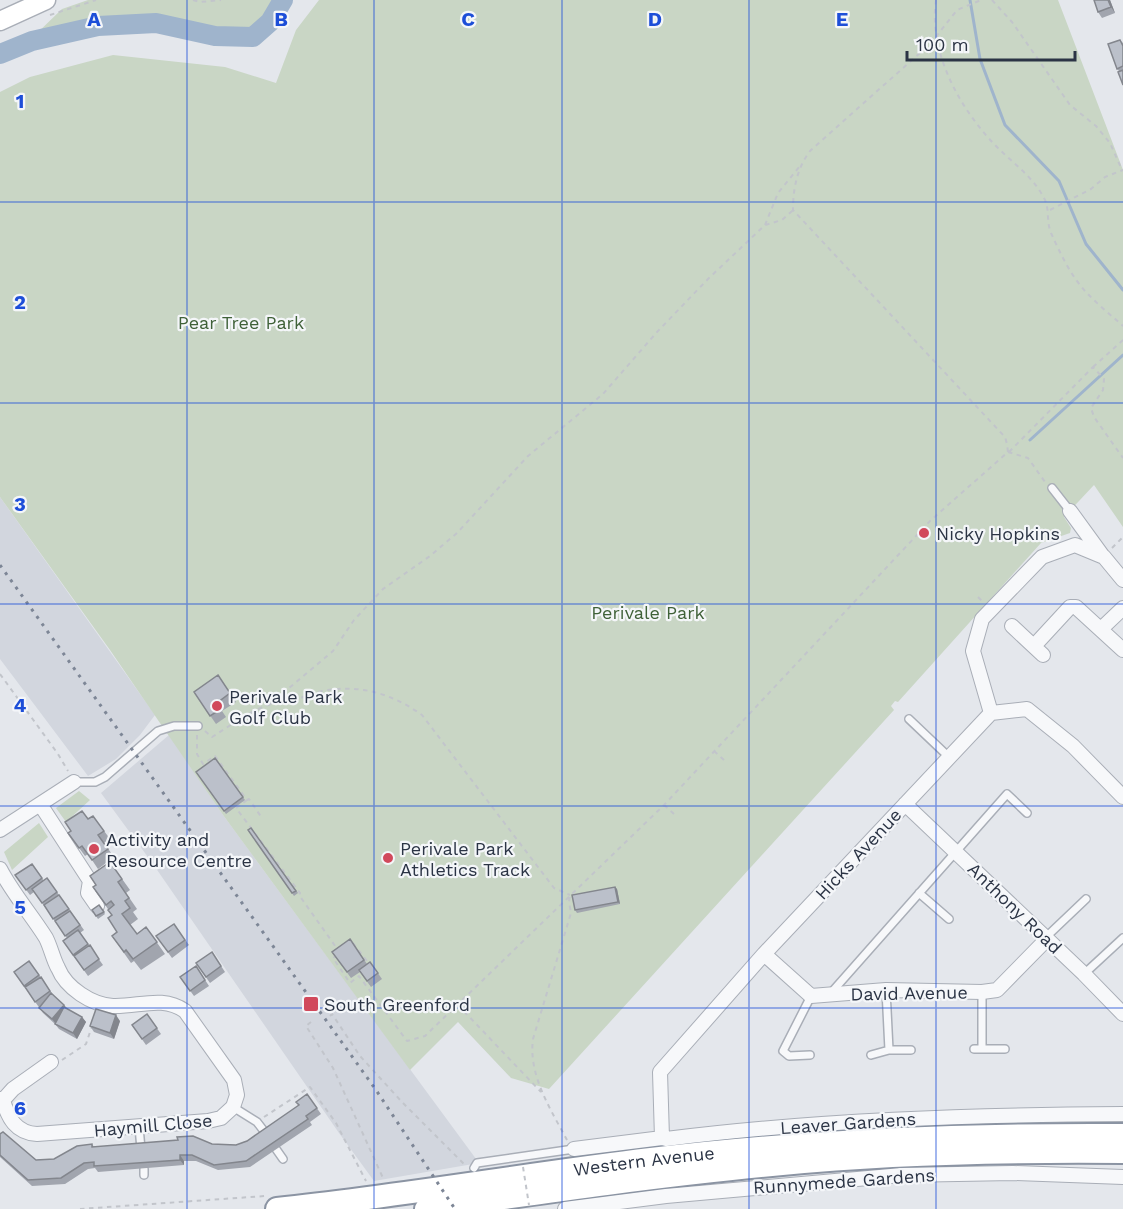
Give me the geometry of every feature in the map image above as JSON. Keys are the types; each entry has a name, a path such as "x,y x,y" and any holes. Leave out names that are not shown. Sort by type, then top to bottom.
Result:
{"highway":[{"path":"1014,1134 1061,1126 1123,1125"},
{"path":"1014,1134 1123,1135"},
{"name":"Western Avenue","path":"277,1209 344,1202 652,1158 780,1146 1014,1134"},
{"path":"1048,1151 1123,1162"},
{"name":"Western Avenue","path":"426,1209 639,1179 784,1164 894,1156 1048,1151 1123,1152"}],"main road":[{"path":"0,21 44,9"}],"street":[{"path":"1070,511 1104,557 1121,574"},
{"path":"1104,557 1075,545 1042,557 982,619 973,651 992,713 1027,709 1073,746 1123,797"},
{"path":"1012,626 1039,650 1070,607 1077,607 1123,650"},
{"path":"1101,629 1123,608"},
{"name":"Hicks Avenue","path":"662,1138 660,1072 765,954 992,713"},
{"path":"0,830 74,782"},
{"path":"40,804 90,881 88,893 97,906"},
{"name":"Anthony Road","path":"905,804 1123,1014"},
{"path":"0,868 8,884 47,940 59,971 83,995 99,1003"},
{"name":"David Avenue","path":"811,996 886,990 982,992 998,990 1046,939"},
{"path":"765,954 811,996"},
{"name":"Haymill Close","path":"51,1062 2,1099 4,1119 29,1134 208,1121 221,1118 233,1107 237,1095 234,1080 185,1011 175,1004 160,1002 112,1006 99,1003"},
{"name":"Leaver Gardens","path":"572,1146 811,1124 933,1117 1123,1114"},
{"name":"Runnymede Gardens","path":"565,1209 623,1205 666,1196 902,1175 1013,1173 1123,1177"}],"lane":[{"path":"1052,488 1070,511"},
{"path":"909,719 949,757"},
{"path":"74,782 95,782 105,777 158,731 174,726 198,726"},
{"path":"828,996 1007,794 1027,813"},
{"path":"919,893 950,919"},
{"path":"1046,939 1086,899"},
{"path":"1084,974 1123,938"},
{"path":"886,990 889,1050"},
{"path":"982,992 978,1049 1005,1049"},
{"path":"810,1055 789,1056 783,1051 811,996"},
{"path":"871,1055 889,1050 912,1050"},
{"path":"233,1107 257,1122 267,1135"},
{"path":"139,1127 141,1149"},
{"path":"652,1158 662,1138"},
{"path":"472,1168 477,1163 572,1146"},
{"path":"276,1149 283,1159"}],"path":[{"path":"44,9 96,0"},
{"path":"193,0 200,2 221,0"},
{"path":"936,0 934,15 936,36 952,83 973,119 998,148 1023,169 1044,197 1049,210 1050,231 1074,276 1086,292 1123,326"},
{"path":"765,225 778,193 810,151 936,36 957,10 981,0"},
{"path":"992,0 1012,22 1070,105 1096,126 1110,143 1123,170 1105,177 1091,189 1049,210"},
{"path":"802,163 793,192 793,210 1005,437 1008,453"},
{"path":"269,705 333,651 354,620 384,589 430,556 457,533 528,456 603,394 657,332 765,225 782,219 793,210"},
{"path":"359,976 407,1041 425,1036 664,805 931,520 1008,453 1123,340"},
{"path":"1093,368 1104,379 1103,390 1091,408 1094,417 1123,458"},
{"path":"1008,453 1028,458 1041,479 1052,488"},
{"path":"1104,557 1123,537"},
{"path":"0,674 58,754 74,782"},
{"path":"198,726 212,737 269,705 320,692 347,688 388,695 422,715 554,888 570,896"},
{"path":"198,726 197,754 203,764 215,756 262,818"},
{"path":"714,751 725,761"},
{"path":"247,800 237,808 340,952 333,958 350,983 365,972"},
{"path":"664,805 674,814"},
{"path":"543,1094 532,1045 571,914 568,902 570,896"},
{"path":"346,947 354,942 372,967 374,966"},
{"path":"51,1062 59,1063 86,1044 99,1003"},
{"path":"458,1005 543,1094 572,1146"},
{"path":"330,1016 332,1014 360,1056 402,1102 472,1168"},
{"path":"311,1022 306,1026 333,1068 385,1181"},
{"path":"257,1122 310,1087 336,1123 368,1184"},
{"path":"523,1167 529,1205"},
{"path":"80,1209 185,1203"}],"shaded area":[{"path":"0,497 155,715 140,735 116,759 88,776 0,659"},
{"path":"169,735 223,815 479,1163 374,1181 339,1133 153,864 101,793"}],"green space":[{"path":"88,0 273,0 263,23 249,33 216,32 152,15 90,21 32,38 62,9"},
{"path":"319,0 1058,0 1123,170 1123,527 1094,485 1064,517 1071,528 1070,533 1041,543 898,702 895,701 891,706 894,710 549,1089 511,1078 458,1022 410,1070 223,815 110,650 0,497 0,92 30,77 113,55 225,67 276,83 296,30"},
{"path":"79,791 90,800 66,822 56,808"},
{"path":"39,823 48,837 12,870 4,852"}],"building":[{"path":"1094,0 1108,0 1111,7 1098,12"},
{"path":"1120,40 1123,46 1123,66 1117,69 1108,44"},
{"path":"1123,70 1123,85 1118,72"},
{"path":"218,675 230,693 217,703 221,709 210,716 194,692"},
{"path":"215,758 243,797 224,811 196,772"},
{"name":"Activity and Resource Centre","path":"82,811 88,819 93,816 104,831 98,835 108,849 92,860 82,846 79,848 68,833 71,831 65,822"},
{"path":"251,828 296,891 292,893 248,830"},
{"path":"110,862 122,879 118,882 129,898 125,901 130,908 122,914 137,934 146,927 157,942 133,959 126,950 124,952 112,936 117,932 108,918 112,915 108,910 114,905 111,901 106,905 93,887 96,885 90,876"},
{"path":"32,864 42,878 26,890 15,875"},
{"path":"47,878 57,892 42,903 32,889"},
{"path":"615,887 618,902 575,910 572,895"},
{"path":"59,895 69,909 53,919 44,905"},
{"path":"99,905 104,912 96,916 92,910"},
{"path":"70,911 80,925 65,936 55,921"},
{"path":"174,924 185,940 168,952 156,936"},
{"path":"78,930 88,944 73,955 63,941"},
{"path":"350,939 364,960 347,972 332,952"},
{"path":"90,945 99,959 84,970 74,956"},
{"path":"212,952 221,966 206,977 196,963"},
{"path":"29,961 39,975 24,986 14,972"},
{"path":"370,962 378,973 367,981 359,970"},
{"path":"196,966 205,980 190,991 180,977"},
{"path":"41,977 50,991 35,1002 25,987"},
{"path":"51,993 64,1005 52,1019 39,1008"},
{"path":"64,1007 82,1017 73,1033 55,1024"},
{"path":"96,1009 116,1015 110,1033 90,1026"},
{"path":"147,1014 157,1028 142,1039 132,1025"},
{"path":"307,1094 317,1108 306,1116 308,1119 246,1161 214,1165 192,1155 180,1155 180,1160 94,1166 94,1162 84,1163 61,1178 28,1180 0,1155 0,1134 3,1132 36,1160 54,1159 77,1146 92,1144 92,1147 178,1140 177,1137 193,1136 212,1144 236,1145 247,1141 299,1105 296,1102"}],"waterway":[{"path":"0,54 32,41 98,26 156,23 215,36 253,37 270,22 283,0"},
{"path":"970,0 980,59 1005,125 1059,181 1086,244 1123,290"},
{"path":"1030,440 1123,355"}],"railway":[{"path":"0,565 376,1090 455,1209"}],"place":[{"name":"Nicky Hopkins","path":"924,533"},
{"name":"Perivale Park Golf Club","path":"217,706"},
{"name":"Activity and Resource Centre","path":"94,849"},
{"name":"Perivale Park Athletics Track","path":"388,858"},
{"name":"South Greenford","path":"311,1004"}],"park label":[{"name":"Pear Tree Park","path":"241,322"},
{"name":"Perivale Park","path":"648,612"}]}
